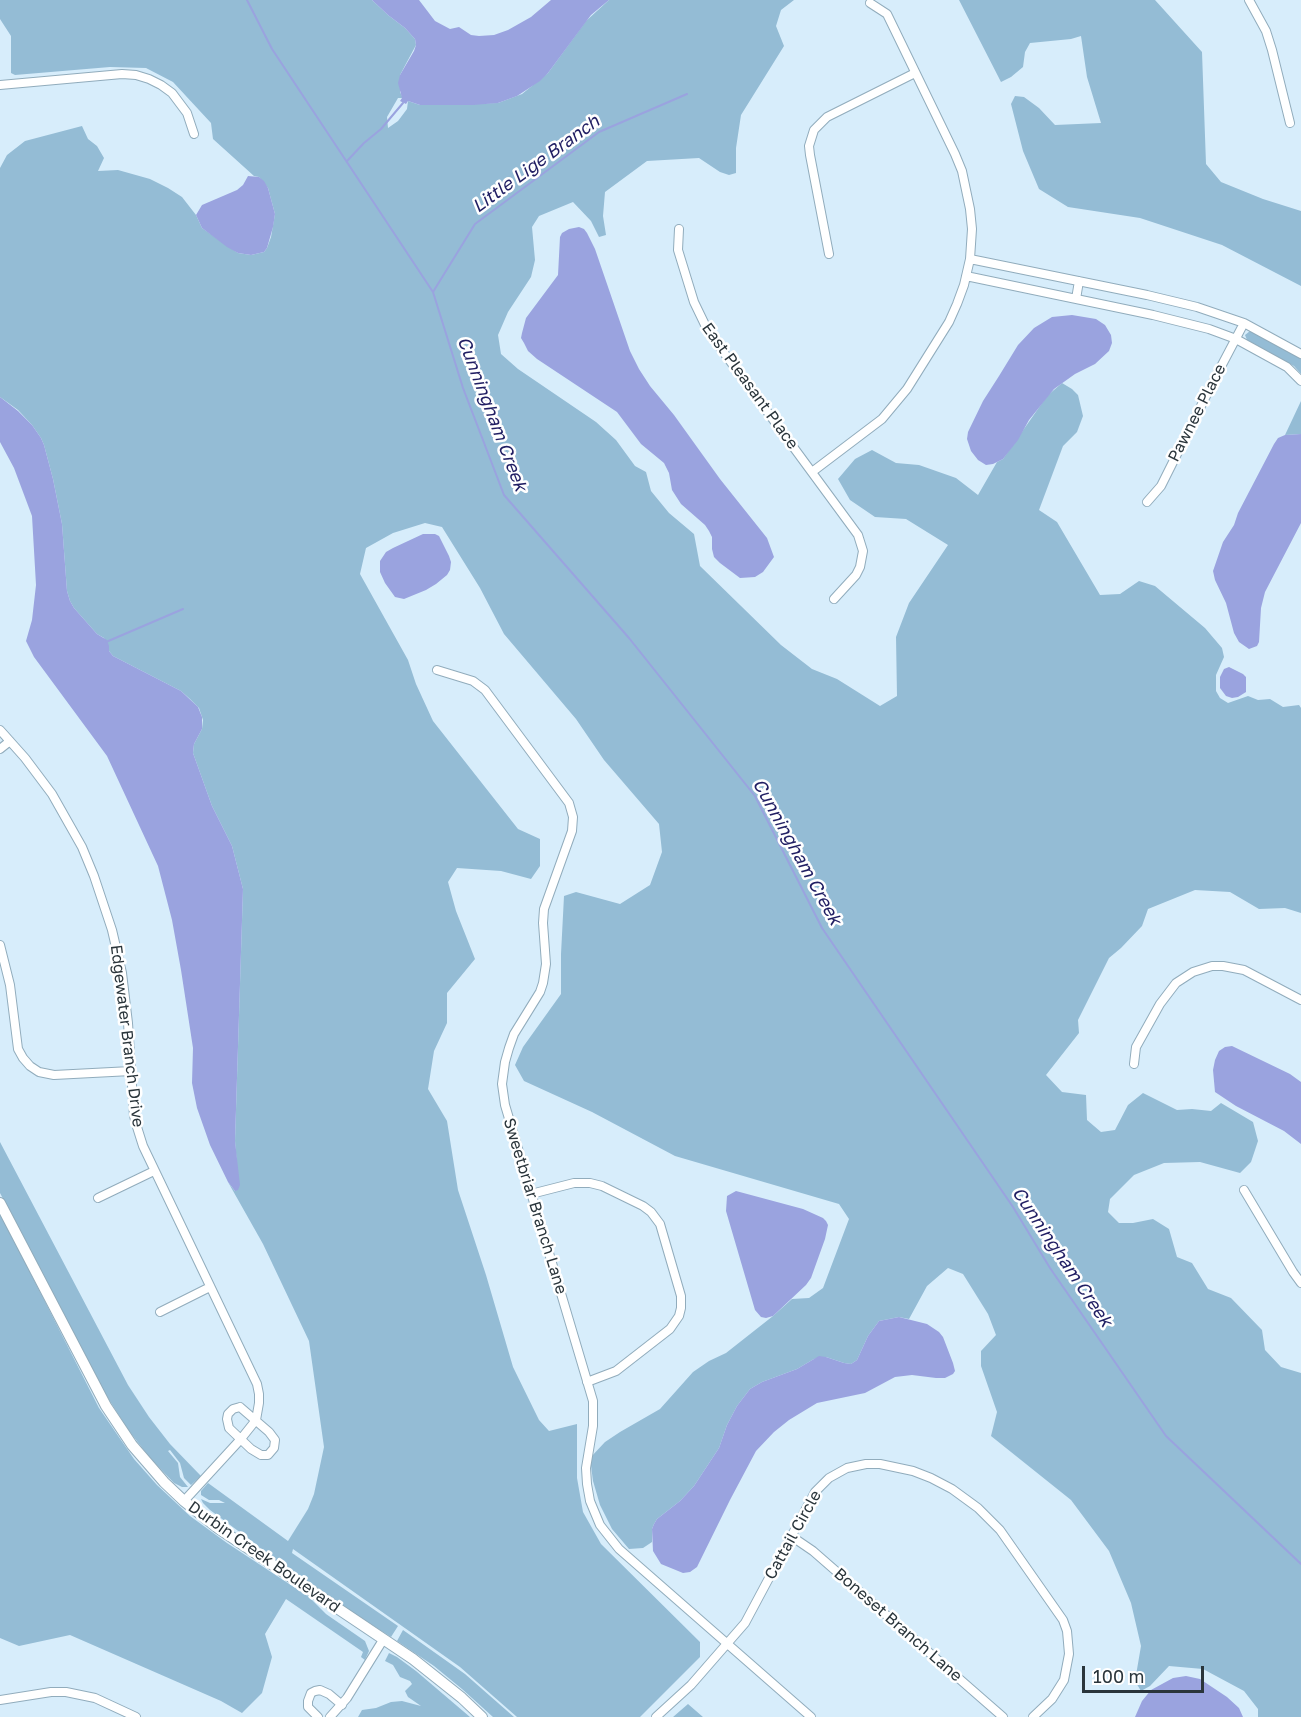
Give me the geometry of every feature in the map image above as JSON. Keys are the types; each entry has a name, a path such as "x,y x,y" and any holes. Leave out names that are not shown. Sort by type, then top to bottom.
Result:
{"street":[{"path":"1249,0 1266,31 1290,123"},
{"path":"812,472 866,432 895,405 907,390 949,322 957,304 970,259 972,229 962,171 887,14 870,3"},
{"path":"829,254 810,155 809,146 814,130 826,117 915,73"},
{"path":"0,85 122,74 136,75 155,82 172,93 187,113 194,134"},
{"name":"East Pleasant Place","path":"679,229 678,250 700,317 708,331 862,543 860,567 856,575 834,599"},
{"path":"970,259 1197,307 1244,323 1301,354"},
{"path":"966,276 1157,315 1209,329 1236,339 1287,367 1301,381"},
{"path":"1076,299 1079,281"},
{"name":"Pawnee Place","path":"1147,502 1161,486 1244,323"},
{"name":"Sweetbriar Branch Lane","path":"437,670 473,681 485,690 569,803 573,816 572,831 544,909 543,937 546,964 543,983 536,1000 514,1034 508,1048 503,1076 505,1106 587,1382 594,1414 586,1468 590,1501 600,1525 619,1549 811,1717"},
{"name":"Edgewater Branch Drive","path":"0,730 52,795 82,847 94,876 112,930 122,973 134,1116 154,1171 257,1384 260,1403 256,1420"},
{"path":"0,749 10,741"},
{"path":"0,945 10,984 18,1049 30,1066 44,1074 54,1075 131,1071"},
{"path":"1134,1064 1136,1047 1160,1004 1176,983 1193,972 1212,966 1244,970 1301,1000"},
{"path":"98,1198 154,1171"},
{"path":"531,1194 574,1183 602,1186 651,1212 660,1224 663,1234 681,1296 679,1316 670,1329 616,1371 587,1382"},
{"path":"1244,1190 1301,1283"},
{"name":"Durbin Creek Boulevard","path":"0,1203 106,1406 118,1426 147,1463 184,1501 226,1534 438,1678 482,1717"},
{"path":"160,1312 210,1287"},
{"path":"240,1407 275,1440 274,1448 267,1455 261,1455 240,1440 229,1428 227,1419 233,1409 240,1407"},
{"path":"184,1501 256,1420"},
{"name":"Cattail Circle","path":"656,1717 691,1685 745,1623 809,1500 821,1484 838,1473 856,1466 880,1464 913,1471 931,1478 964,1496 988,1516 1063,1620 1069,1654 1064,1680 1052,1699 1033,1717"},
{"name":"Boneset Branch Lane","path":"790,1536 813,1551 1003,1717"},
{"path":"330,1717 342,1705 383,1640"},
{"path":"318,1717 309,1707 308,1701 315,1690 329,1694 342,1705"},
{"path":"0,1700 51,1692 66,1692 95,1698 136,1717"}],"shaded area":[{"path":"0,0 372,0 405,28 415,39 416,45 400,75 400,92 403,98 398,98 387,117 388,128 398,121 407,109 408,101 420,105 498,103 522,94 548,73 586,21 609,0 794,0 781,10 776,26 784,46 741,115 736,148 736,173 729,175 720,172 699,158 647,161 605,192 603,216 606,235 599,237 591,221 573,202 539,216 532,227 535,260 531,277 508,312 498,335 501,354 518,369 596,422 616,440 635,466 646,472 651,491 669,513 694,534 700,566 781,645 812,669 837,679 880,706 897,696 896,637 909,603 948,545 906,519 875,517 850,500 838,479 855,459 872,450 896,463 919,465 956,478 978,495 997,462 1003,459 1047,396 1062,383 1078,395 1083,416 1077,432 1063,446 1039,510 1057,522 1100,595 1120,594 1139,581 1155,586 1205,628 1222,648 1224,657 1216,675 1216,691 1220,698 1228,703 1248,696 1258,700 1270,699 1283,707 1299,705 1301,708 1301,913 1285,908 1259,909 1230,892 1195,890 1148,909 1142,926 1109,958 1078,1020 1079,1033 1046,1075 1062,1092 1086,1095 1087,1120 1101,1132 1115,1130 1128,1105 1143,1093 1177,1110 1211,1111 1221,1103 1253,1122 1258,1141 1251,1162 1240,1173 1200,1162 1164,1163 1134,1175 1110,1199 1108,1212 1119,1223 1153,1219 1169,1229 1177,1257 1192,1263 1208,1289 1231,1298 1262,1330 1265,1350 1281,1367 1301,1373 1301,1717 1258,1717 1258,1709 1244,1691 1203,1669 1169,1666 1150,1686 1141,1691 1135,1681 1141,1646 1131,1603 1109,1551 1071,1500 991,1436 997,1412 981,1366 981,1351 996,1335 988,1314 963,1274 948,1268 927,1286 909,1319 899,1317 879,1321 868,1336 857,1360 851,1364 826,1357 814,1359 797,1369 750,1389 737,1406 719,1448 694,1486 680,1501 657,1519 652,1529 652,1542 643,1548 629,1549 612,1529 600,1505 593,1481 590,1458 605,1442 660,1409 693,1372 726,1353 792,1299 809,1298 823,1288 849,1219 839,1204 675,1156 592,1112 524,1081 515,1065 523,1047 561,994 564,896 576,892 620,904 650,885 662,852 659,824 604,760 576,719 504,634 480,588 442,527 425,523 393,533 366,548 360,574 408,660 433,721 518,829 540,839 540,866 531,879 501,871 457,868 448,882 456,911 475,959 447,993 447,1023 434,1051 428,1089 447,1121 458,1190 513,1367 539,1420 549,1431 577,1424 577,1478 583,1512 601,1544 700,1642 700,1657 640,1717 517,1717 460,1667 293,1549 292,1553 398,1626 391,1637 271,1560 257,1545 203,1503 201,1499 210,1503 225,1503 219,1500 209,1500 201,1495 201,1491 208,1483 288,1541 308,1509 314,1494 324,1447 309,1341 263,1244 228,1182 235,1191 243,889 232,846 212,806 193,753 194,744 202,729 203,720 199,708 181,691 113,656 104,638 97,634 74,608 67,591 62,524 44,445 32,425 18,410 0,397 0,168 7,155 25,141 82,126 88,139 97,146 104,158 98,171 118,170 150,179 168,188 182,197 196,215 202,228 238,253 251,255 264,252 271,237 275,214 268,188 259,177 254,176 213,139 211,123 173,82 146,68 110,67 15,75 11,73 11,36 0,19"},
{"path":"959,0 1155,0 1202,52 1206,164 1221,182 1301,211 1301,286 1222,245 1140,218 1068,207 1039,189 1023,151 1011,104 1015,96 1024,97 1039,108 1055,125 1101,123 1087,77 1081,36 1030,43 1025,52 1023,67 1001,82"},
{"path":"1250,331 1301,358 1301,374 1294,366 1247,340 1245,335"},
{"path":"1301,401 1301,434 1285,435"},
{"path":"0,1142 128,1385 170,1444 201,1476 191,1485 184,1478 180,1463 170,1450 168,1451 178,1463 180,1477 188,1487 174,1483 151,1459 129,1431 106,1395 0,1193"},
{"path":"0,1213 99,1408 134,1459 157,1485 190,1516 309,1597 326,1614 365,1641 369,1651 365,1660 361,1657 363,1652 286,1599 265,1634 272,1657 262,1693 242,1713 221,1701 70,1635 19,1646 0,1638"},
{"path":"403,1630 465,1674 514,1717 493,1717 434,1666 397,1641"},
{"path":"389,1653 416,1671 470,1717 358,1717 362,1710 391,1702 402,1701 421,1706 408,1697 405,1691 412,1684 410,1681 400,1677 393,1665 385,1661"},
{"path":"688,1704 703,1717 673,1717"}],"water":[{"path":"372,0 419,0 435,21 450,29 459,27 471,35 479,36 494,35 508,30 531,17 551,0 609,0 591,15 548,73 517,96 498,103 420,105 400,101 402,98 398,83 414,51 415,39"},
{"path":"248,176 259,177 264,181 275,214 267,248 264,252 251,255 238,253 227,247 202,228 196,215 202,205 237,190"},
{"path":"579,227 587,233 595,249 630,351 639,369 720,479 767,538 774,557 763,572 755,577 740,578 714,557 712,537 709,531 681,504 672,490 669,473 664,463 641,444 617,412 537,359 528,351 521,338 526,318 558,275 562,233"},
{"path":"1072,315 1096,319 1105,325 1111,335 1112,343 1109,351 1095,364 1075,374 1054,389 1029,420 1018,440 1003,459 986,465 978,460 971,451 967,439 983,401 1018,345 1034,328 1052,317"},
{"path":"0,397 32,425 44,445 62,524 67,591 74,608 97,634 107,640 109,651 113,656 181,691 198,707 202,717 202,729 194,744 193,753 212,806 232,846 243,889 235,1141 240,1185 235,1191 228,1182 210,1145 197,1108 192,1083 193,1048 181,970 172,920 158,866 107,756 34,657 26,641 32,620 36,585 32,516 14,468 0,442"},
{"path":"1301,434 1301,523 1265,592 1261,608 1259,642 1257,646 1249,649 1239,642 1234,633 1226,603 1213,571 1223,542 1234,525 1274,444 1278,438 1285,435"},
{"path":"423,534 439,536 451,562 450,570 447,575 426,590 404,599 395,597 380,572 380,561 386,552"},
{"path":"1229,667 1246,677 1246,692 1238,697 1226,696 1220,688 1220,677 1224,669"},
{"path":"1232,1046 1290,1074 1301,1082 1301,1144 1284,1131 1236,1106 1215,1092 1213,1070 1215,1060 1219,1051"},
{"path":"736,1191 803,1209 823,1218 828,1225 811,1278 773,1316 766,1318 761,1317 755,1310 726,1211 727,1196"},
{"path":"899,1317 927,1324 939,1332 953,1363 955,1371 953,1374 945,1378 912,1375 895,1377 865,1393 817,1403 789,1420 756,1451 697,1567 690,1572 683,1573 661,1564 653,1551 652,1529 654,1524 694,1486 719,1448 737,1406 750,1389 797,1369 819,1356 851,1364 857,1360 868,1336 879,1321"},
{"path":"1186,1676 1200,1679 1227,1697 1239,1708 1243,1717 1135,1717 1142,1701 1151,1690 1173,1678"}],"waterway":[{"name":"Cunningham Creek","path":"247,0 272,49 433,292 463,388 504,495 629,638 755,796 822,928 1013,1207 1050,1268 1166,1436 1301,1564"},
{"name":"Little Lige Branch","path":"433,292 475,224 599,132 687,94"},
{"path":"347,161 381,129 403,103"},
{"path":"106,642 183,609"}]}
